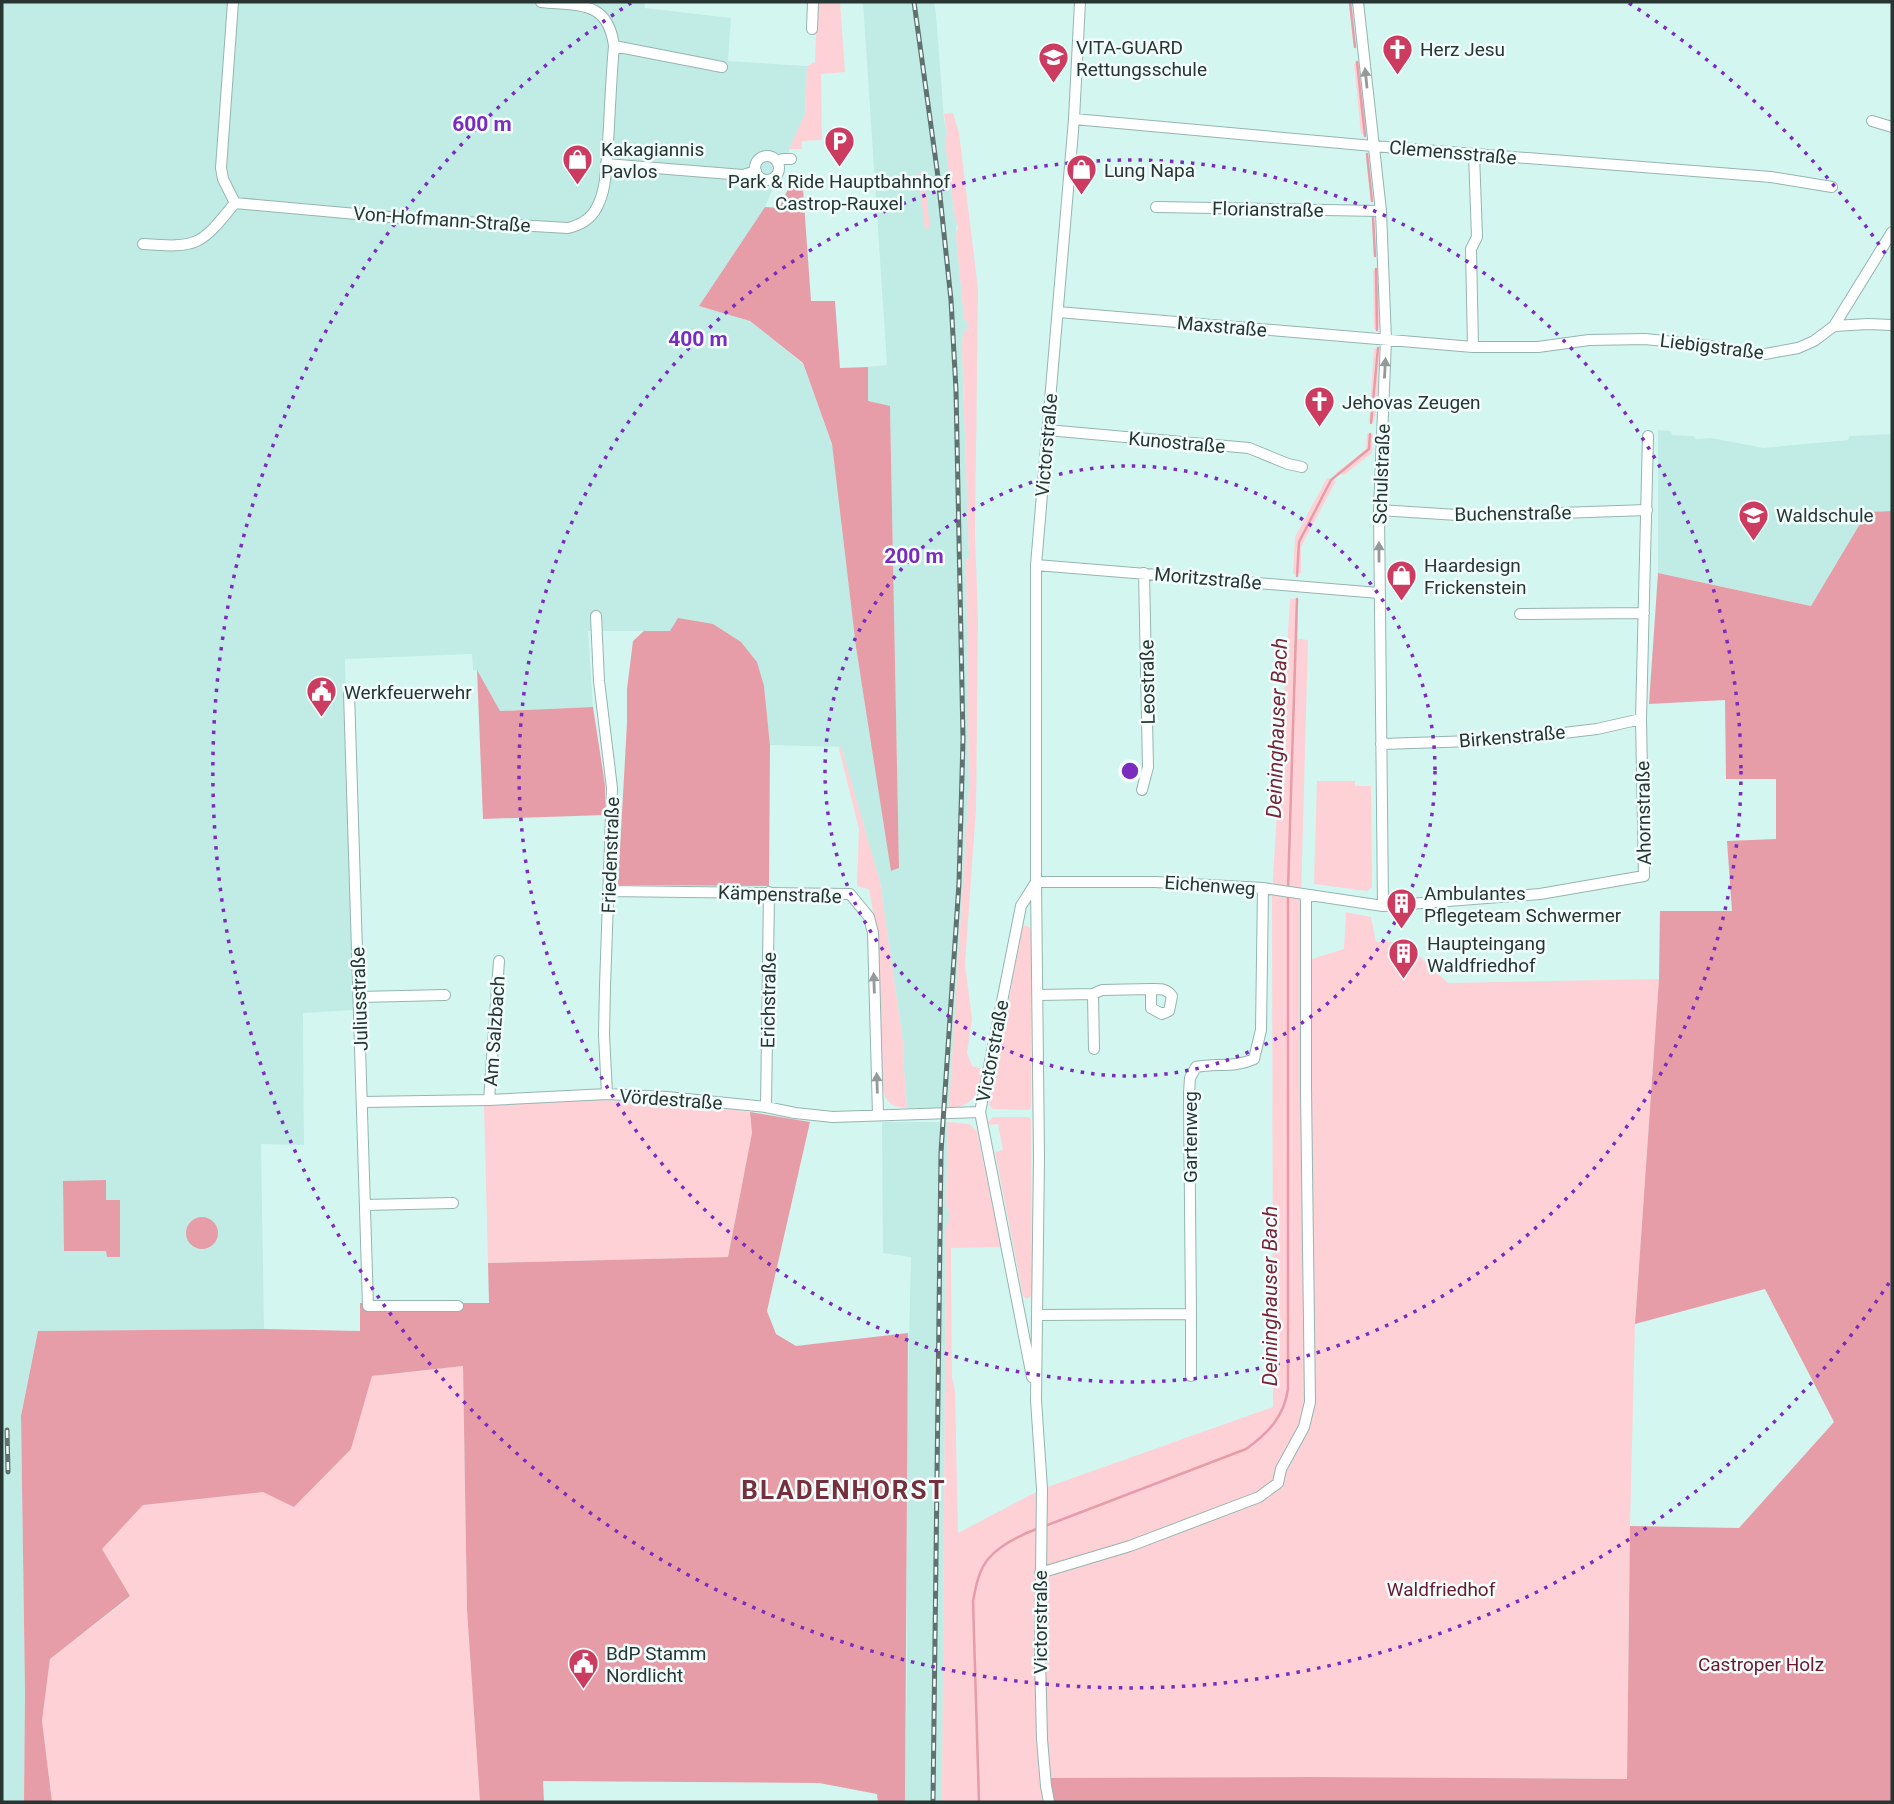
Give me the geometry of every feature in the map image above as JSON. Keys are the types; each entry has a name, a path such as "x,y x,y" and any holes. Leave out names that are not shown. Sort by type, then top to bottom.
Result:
{"street":[{"path":"143,244 178,247 191,244 211,231 235,203 223,179 221,168 233,2"},
{"name":"Von-Hofmann-Straße","path":"235,203 412,219 568,228 583,223 594,212 601,196 606,164 614,46 612,32 608,21 590,8 541,2"},
{"path":"812,29 813,2"},
{"name":"Schulstraße","path":"1358,2 1381,211 1386,340 1379,510 1383,906"},
{"name":"Victorstraße","path":"1049,1802 1042,1739 1042,1489 1037,1400 1036,565 1074,120 1080,5"},
{"path":"614,46 722,67"},
{"name":"Clemensstraße","path":"1074,120 1771,177 1832,187"},
{"path":"1872,121 1892,127"},
{"path":"1473,347 1471,249 1477,237 1474,154"},
{"path":"771,157 777,162 779,169 774,178 763,179 756,171 757,163 763,158 771,157"},
{"path":"777,162 791,159"},
{"path":"606,164 743,175 756,171"},
{"name":"Florianstraße","path":"1156,207 1381,211"},
{"name":"Liebigstraße","path":"1386,340 1473,347 1538,347 1588,340 1645,338 1765,354 1798,348 1814,341 1834,326 1892,232"},
{"name":"Maxstraße","path":"1058,312 1386,340"},
{"path":"1834,326 1892,325"},
{"name":"Kunostraße","path":"1047,430 1249,448 1302,467"},
{"name":"Ahornstraße","path":"1383,906 1540,894 1644,876 1642,719 1648,436"},
{"name":"Buchenstraße","path":"1379,510 1473,516 1647,510"},
{"name":"Moritzstraße","path":"1036,565 1379,593"},
{"name":"Leostraße","path":"1142,790 1149,767 1144,573"},
{"path":"1520,614 1644,612"},
{"name":"Friedenstraße","path":"596,616 599,681 612,788 604,1035 607,1094"},
{"name":"Juliusstraße","path":"349,692 368,1306 458,1306"},
{"name":"Birkenstraße","path":"1381,744 1505,740 1597,729 1642,719"},
{"name":"Victorstraße","path":"1036,882 1021,906 980,1112 1037,1400"},
{"name":"Eichenweg","path":"1036,882 1154,882 1263,888 1383,906"},
{"name":"Gartenweg","path":"1191,1376 1191,1078 1196,1067 1241,1065 1254,1059 1261,1030 1263,888"},
{"name":"Kämpenstraße","path":"608,891 850,894 869,917 873,933 878,1115"},
{"name":"Erichstraße","path":"766,1107 769,892"},
{"path":"1040,1573 1130,1546 1259,1497 1278,1483 1280,1469 1304,1427 1310,1402 1306,895"},
{"name":"Am Salzbach","path":"489,1100 499,961"},
{"path":"1038,995 1151,989"},
{"path":"1093,994 1094,1049"},
{"path":"359,997 445,995"},
{"name":"Vördestraße","path":"362,1102 489,1100 607,1094 766,1107 833,1117 980,1112"},
{"path":"365,1205 453,1203"},
{"path":"1018,1306 1038,1310 1191,1314"}],"shaded area":[{"path":"2,2 644,2 645,8 731,18 728,61 807,66 805,114 765,207 699,306 750,321 803,364 832,444 856,647 892,871 899,868 890,407 867,402 868,367 887,365 863,2 934,2 947,133 945,141 957,219 956,235 964,319 967,322 962,347 969,557 966,560 969,786 949,1108 907,1108 904,1049 880,882 841,747 770,745 764,686 670,631 588,631 593,707 499,711 477,671 473,670 472,654 345,659 353,1010 303,1013 304,1145 261,1144 264,1329 38,1331 21,1416 24,1802 2,1802"},
{"name":"Waldschule","path":"1658,430 1671,431 1672,435 1694,436 1696,439 1712,438 1763,448 1848,440 1849,436 1892,434 1892,511 1867,512 1811,606 1658,573"},
{"path":"882,1122 948,1122 942,1802 905,1802 907,1428 911,1257 883,1253"},
{"path":"106,1180 106,1200 120,1200 120,1257 107,1257 106,1251 64,1251 63,1181"},
{"path":"202,1217 213,1222 218,1233 213,1244 202,1249 191,1244 186,1233 191,1222"}],"green space":[{"path":"817,2 840,2 845,72 821,74 822,140 802,141 802,149 789,149 805,114 807,66 815,62"},
{"path":"1359,62 1367,123 1366,133 1361,134 1354,64"},
{"path":"953,113 959,133 978,289 976,809 965,964 972,1019 967,1053 972,1066 983,1069 977,1091 970,1101 949,1108 969,786 966,560 969,557 962,347 967,322 964,319 956,235 958,227 945,141 947,133 944,114"},
{"path":"918,173 924,173 930,228 925,229"},
{"path":"788,189 803,189 811,301 835,301 840,368 868,367 868,401 890,406 899,868 891,871 856,647 832,444 803,363 750,321 699,306 765,207 779,208"},
{"path":"1379,269 1381,321 1378,329 1374,329 1373,270"},
{"path":"1374,349 1379,349 1379,357 1373,423 1369,421"},
{"path":"1367,433 1373,434 1372,453 1344,475 1336,473 1366,449"},
{"path":"1327,478 1336,481 1301,547 1301,573 1293,574 1295,537"},
{"name":"Castroper Holz","path":"1892,511 1892,1802 1052,1802 1049,1778 1627,1779 1630,1526 1739,1528 1834,1422 1765,1289 1635,1324 1659,979 1660,911 1732,911 1727,841 1776,839 1776,779 1726,779 1725,700 1649,704 1658,573 1811,606 1867,512"},
{"name":"Waldfriedhof","path":"1298,598 1298,639 1308,640 1301,959 1312,959 1344,949 1346,912 1371,917 1376,942 1405,942 1448,983 1659,979 1635,1324 1627,1779 1311,1777 1052,1802 942,1802 948,1122 969,1124 977,1131 1001,1247 951,1248 952,1377 955,1391 958,1533 1042,1489 1273,1407 1272,894 1290,599"},
{"path":"678,618 713,624 741,642 757,662 764,686 770,745 769,886 618,885 627,689 633,641 644,631 670,631"},
{"path":"477,670 500,711 593,707 605,785 605,815 483,819"},
{"path":"841,746 880,882 904,1049 907,1108 891,1104 883,1089 876,929 869,889 857,886 859,829 839,749"},
{"path":"1317,781 1355,781 1355,786 1371,786 1372,887 1367,891 1314,884"},
{"path":"1024,926 1031,929 1031,1108 993,1109 989,1105"},
{"path":"593,1100 673,1102 750,1112 752,1133 728,1257 488,1263 484,1105"},
{"path":"750,1112 810,1122 767,1311 776,1334 796,1346 908,1333 905,1802 878,1802 877,1794 819,1783 543,1781 544,1802 480,1802 467,1610 463,1366 372,1376 351,1449 294,1507 263,1492 143,1505 102,1549 130,1596 50,1659 42,1721 52,1802 24,1802 21,1416 38,1331 360,1331 360,1303 489,1303 488,1263 728,1257 752,1133"},
{"path":"993,1117 1031,1119 1032,1295 1027,1299 1023,1296 995,1152 1003,1150 998,1124 989,1125 988,1122"},
{"path":"463,1366 467,1610 480,1802 52,1802 42,1721 50,1659 130,1597 101,1549 144,1504 351,1449 372,1376"}],"waterway":[{"name":"Deininghauser Bach","path":"1350,2 1355,47"},
{"name":"Deininghauser Bach","path":"1357,62 1365,136"},
{"name":"Deininghauser Bach","path":"1367,154 1372,201"},
{"name":"Deininghauser Bach","path":"1373,217 1375,256"},
{"name":"Deininghauser Bach","path":"1376,269 1377,330"},
{"name":"Deininghauser Bach","path":"1371,423 1378,348"},
{"name":"Deininghauser Bach","path":"1297,576 1299,542 1331,480 1369,449 1370,434"},
{"name":"Deininghauser Bach","path":"1288,889 1297,599"},
{"name":"Deininghauser Bach","path":"1045,1526 1246,1449 1268,1430 1283,1408 1288,1389 1288,896"},
{"path":"32,1449 34,1802"},
{"name":"Deininghauser Bach","path":"979,1802 973,1601 975,1590 983,1567 994,1553 1012,1540 1039,1528"}],"railway":[{"path":"914,2 938,177 951,300 956,390 963,739 959,883 941,1152 933,1802"},
{"path":"7,1430 8,1472"}],"place":[{"name":"Herz Jesu","path":"1397,76"},
{"name":"VITA-GUARD Rettungsschule","path":"1053,85"},
{"name":"Park & Ride Hauptbahnhof Castrop-Rauxel","path":"839,169"},
{"name":"Kakagiannis Pavlos","path":"578,187"},
{"name":"Lung Napa","path":"1081,197"},
{"name":"Jehovas Zeugen","path":"1319,429"},
{"name":"Waldschule","path":"1753,542"},
{"name":"Haardesign Frickenstein","path":"1401,603"},
{"name":"Werkfeuerwehr","path":"321,719"},
{"name":"Ambulantes Pflegeteam Schwermer","path":"1401,931"},
{"name":"Haupteingang Waldfriedhof","path":"1404,981"},
{"name":"BdP Stamm Nordlicht","path":"583,1691"}],"district":[{"name":"BLADENHORST","path":"844,1490"}]}
